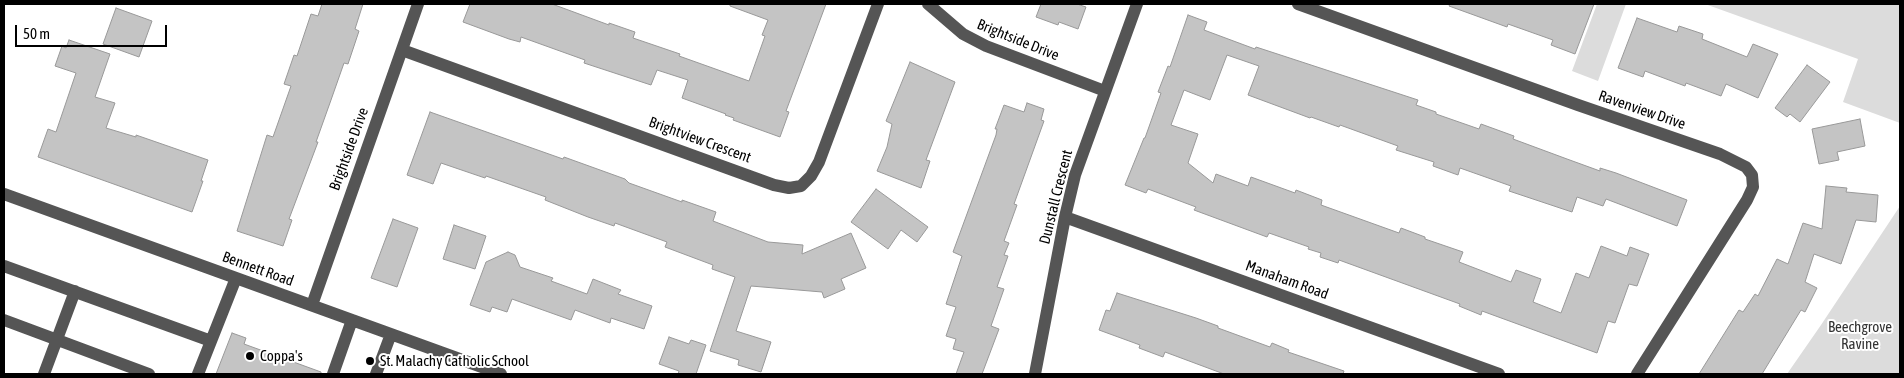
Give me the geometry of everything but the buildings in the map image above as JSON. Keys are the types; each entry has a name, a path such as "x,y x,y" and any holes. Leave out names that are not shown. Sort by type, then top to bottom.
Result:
{"street":[{"name":"Brightside Drive","path":"312,305 418,4"},
{"name":"Brightview Crescent","path":"402,50 774,185 789,188 801,186 811,176 820,162 878,4"},
{"name":"Brightside Drive","path":"928,4 963,34 986,46 1105,91"},
{"name":"Dunstall Crescent","path":"1035,374 1065,217 1075,175 1138,4"},
{"name":"Ravenview Drive","path":"1298,4 1720,154 1746,167 1752,175 1753,187 1747,200 1637,374"},
{"name":"Bennett Road","path":"4,194 501,374"},
{"name":"Manaham Road","path":"1065,217 1499,374"},
{"path":"4,266 211,341"},
{"path":"198,374 236,278"},
{"path":"44,374 75,291"},
{"path":"4,320 150,374"},
{"path":"333,374 352,320"},
{"path":"376,374 391,334"}],"green space":[{"path":"1597,4 1626,4 1598,81 1572,71"},
{"path":"1705,4 1900,4 1900,123 1843,102 1858,59"},
{"name":"Beechgrove Ravine","path":"1900,206 1900,374 1787,374 1821,325"}],"place":[{"name":"Coppa's","path":"250,356"},
{"name":"St. Malachy Catholic School","path":"370,361"}]}
